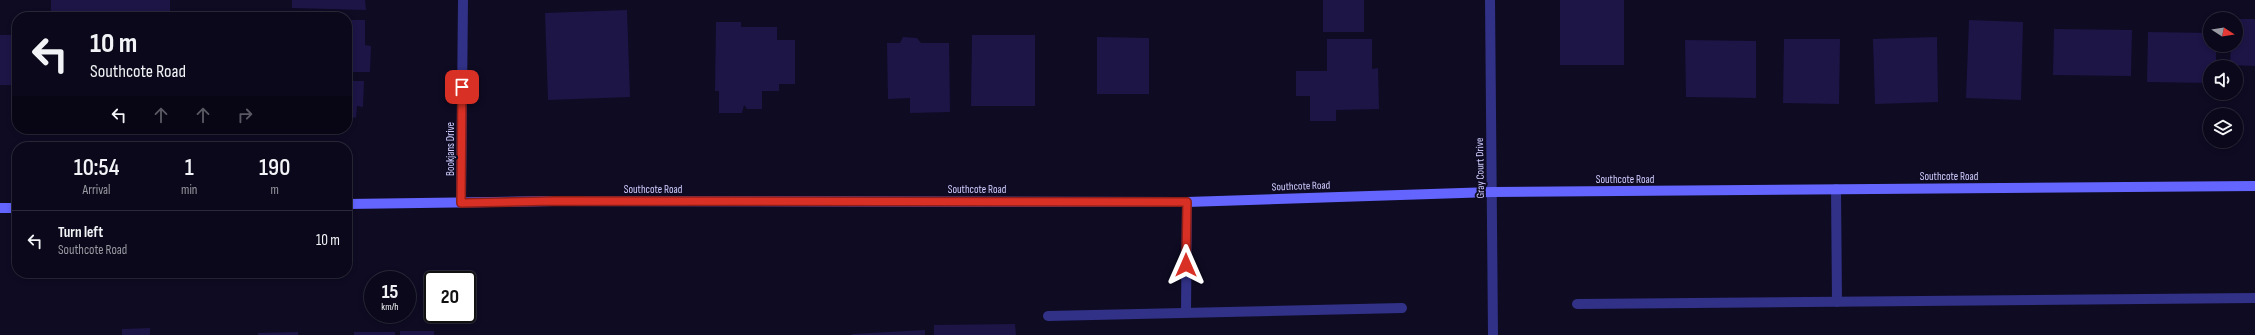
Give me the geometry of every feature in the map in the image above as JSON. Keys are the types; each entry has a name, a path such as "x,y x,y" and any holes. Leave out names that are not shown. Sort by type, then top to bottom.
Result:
{"main road":[{"name":"Southcote Road","path":"352,204 554,201 1187,202 1492,192 2255,186"},
{"path":"0,208 12,208"}],"street":[{"name":"Bookjans Drive","path":"461,203 463,0"},
{"name":"Gray Court Drive","path":"1490,0 1493,335"},
{"path":"1836,189 1837,302"},
{"path":"1186,312 1187,202"},
{"path":"1576,304 2255,298"},
{"path":"1048,316 1402,308"}],"building":[{"path":"51,0 170,0 170,12 51,12"},
{"path":"292,0 365,0 366,10 292,8"},
{"path":"1323,0 1364,0 1364,32 1323,32"},
{"path":"1560,0 1624,0 1624,65 1560,65"},
{"path":"627,10 630,97 548,100 545,13"},
{"path":"2243,19 2255,19 2255,66 2243,66 2243,60 2230,60 2231,52 2243,52"},
{"path":"352,20 365,20 365,45 371,46 370,72 352,72"},
{"path":"1969,20 2023,22 2021,100 1966,98"},
{"path":"716,22 741,22 741,27 777,27 777,40 795,40 795,84 779,84 779,91 762,91 762,109 747,109 744,105 742,113 719,113 719,91 715,91"},
{"path":"2054,29 2132,30 2131,76 2053,75"},
{"path":"2148,32 2203,33 2203,52 2216,52 2216,60 2203,60 2203,83 2147,82"},
{"path":"0,35 12,35 12,85 0,85"},
{"path":"972,35 1035,35 1035,106 971,106"},
{"path":"903,37 917,38 921,43 949,43 950,112 910,113 910,98 888,99 887,43 900,43"},
{"path":"1097,37 1149,38 1149,94 1097,94"},
{"path":"1937,37 1938,102 1875,104 1873,39"},
{"path":"1327,39 1372,39 1372,69 1378,68 1379,109 1336,110 1336,121 1310,121 1310,96 1296,96 1296,71 1327,71"},
{"path":"1784,39 1840,39 1839,104 1783,103"},
{"path":"1685,40 1756,41 1756,98 1686,97"},
{"path":"352,81 364,81 363,107 357,106 356,118 352,117"},
{"path":"1015,324 1016,335 934,335 934,325"},
{"path":"150,328 150,335 122,335 122,329"},
{"path":"925,330 925,335 852,335 852,334"},
{"path":"400,331 434,331 434,335 400,335"},
{"path":"298,332 298,335 258,335 258,333"},
{"path":"354,332 395,332 395,335 354,335"}],"route":[{"path":"462,87 461,203 554,201 1187,202 1186,265"}]}
